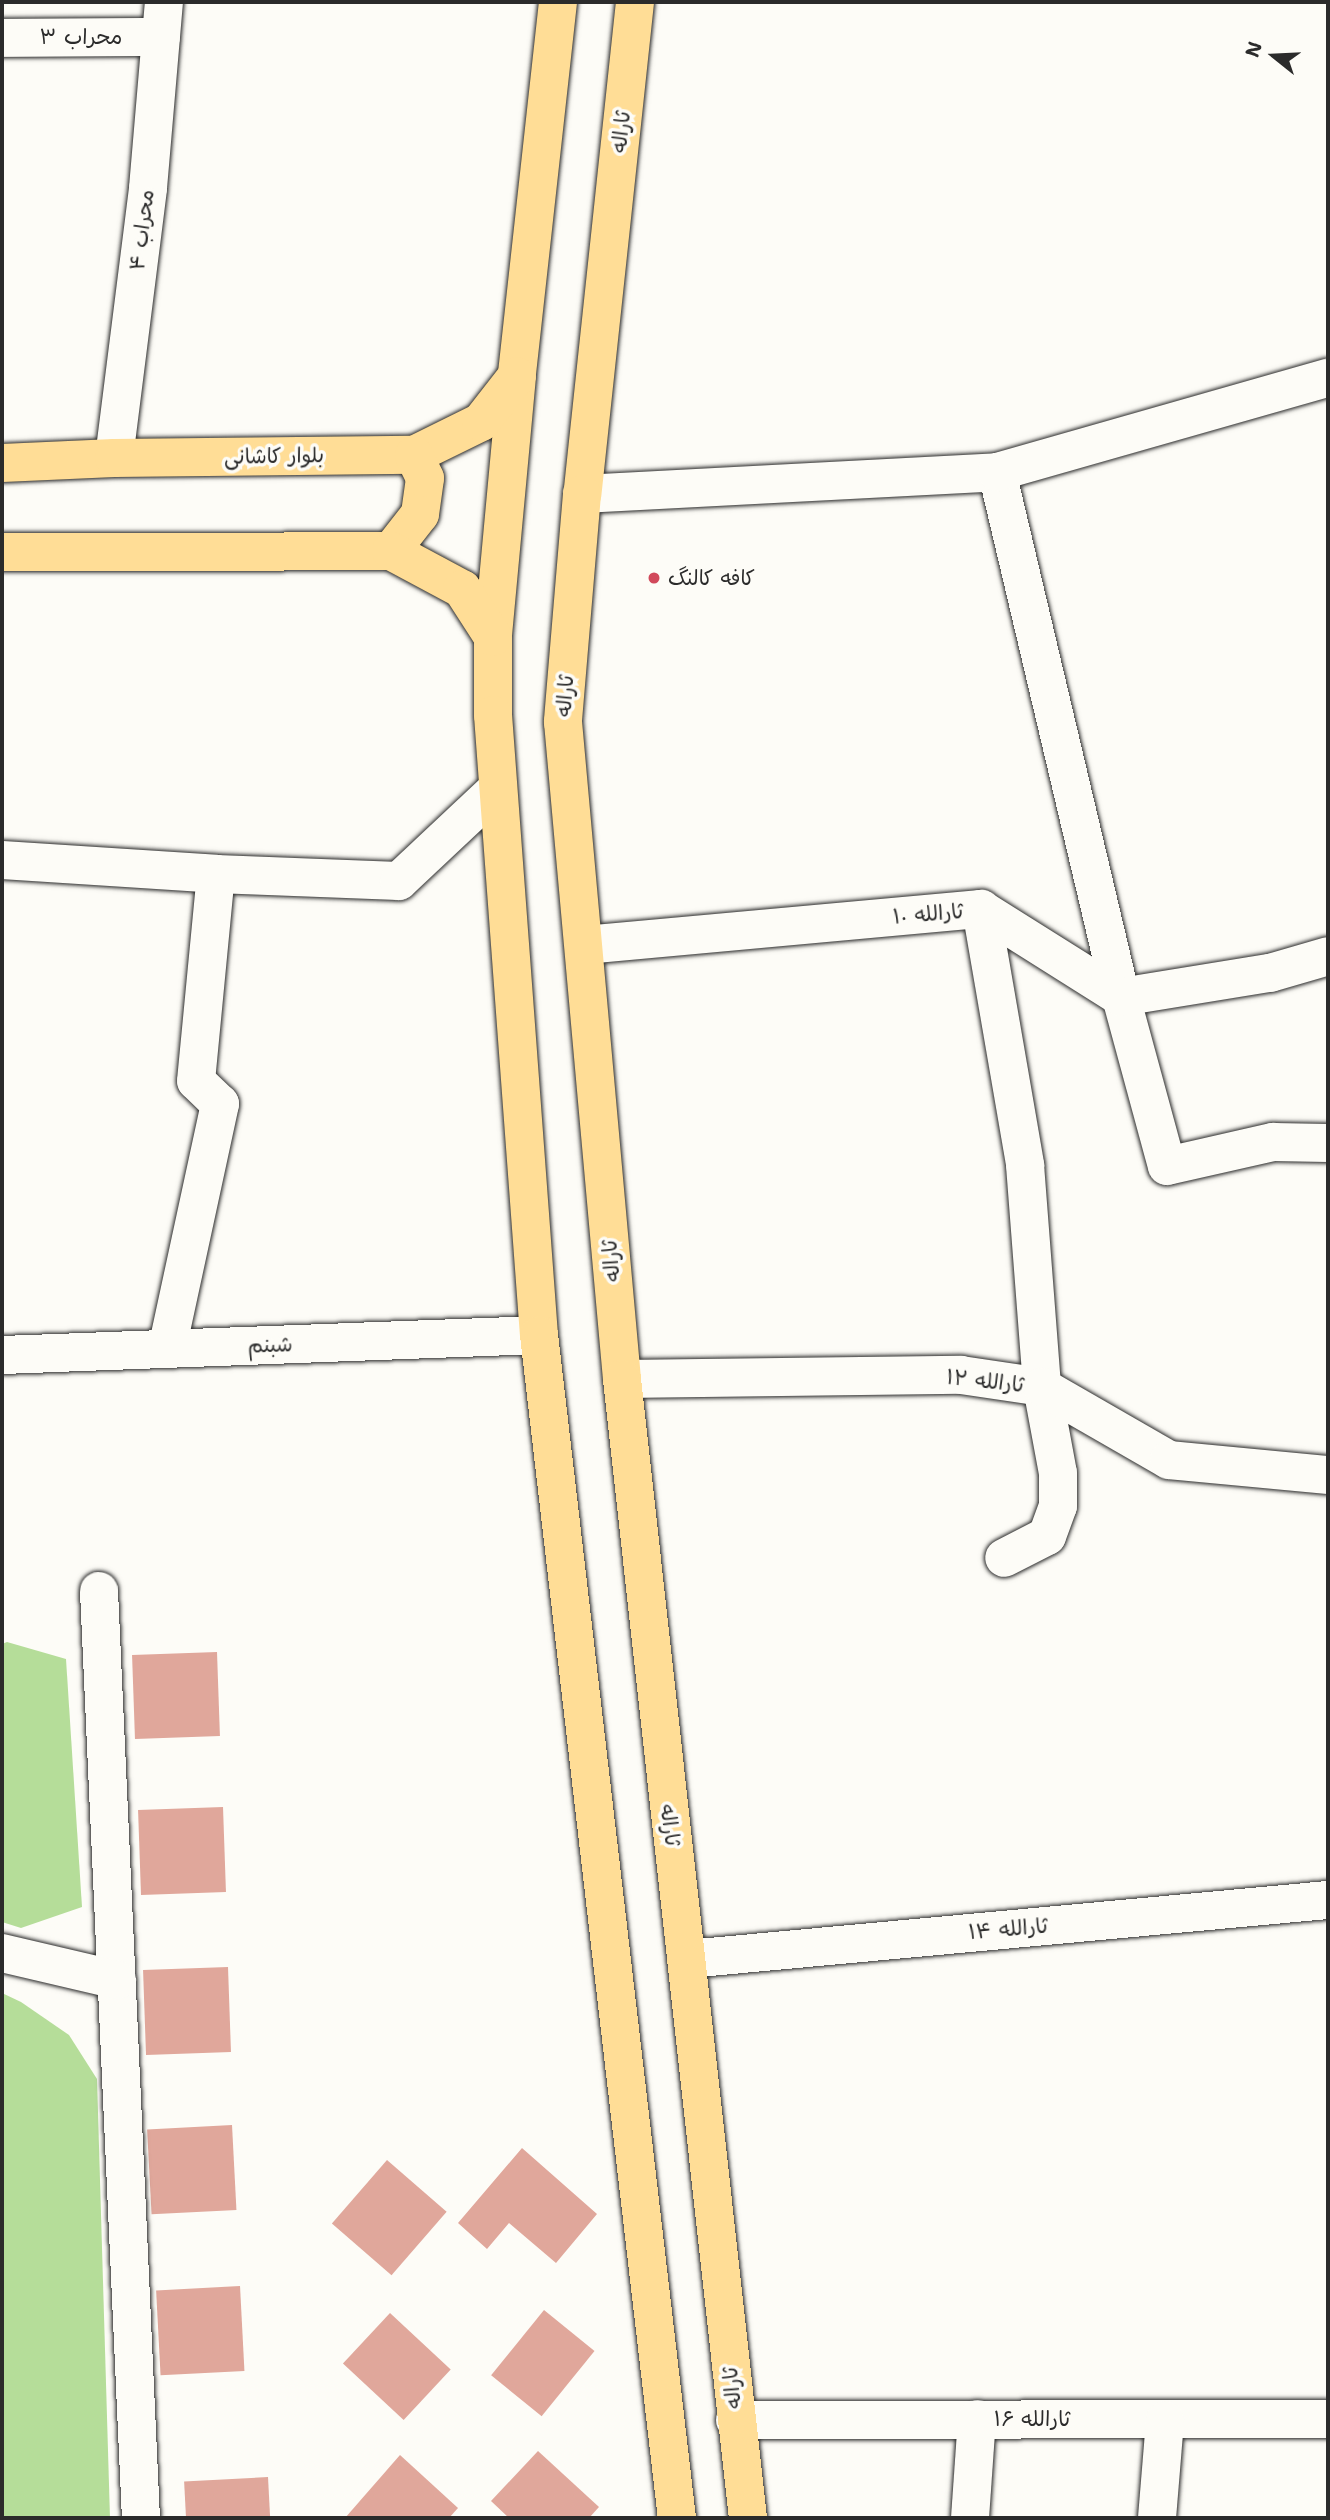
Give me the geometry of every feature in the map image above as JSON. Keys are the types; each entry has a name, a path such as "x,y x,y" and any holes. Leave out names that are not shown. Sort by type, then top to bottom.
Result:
{"main road":[{"path":"558,2 517,376 493,637 497,789 539,1335 677,2518"},
{"name":"ثاراله","path":"635,2 582,494 563,722 622,1379 665,1791 688,1959 735,2420 748,2518"},
{"name":"بلوار کاشانی","path":"2,463 114,458 414,455 481,422 517,376"},
{"path":"391,551 420,514 425,478 414,455"},
{"path":"2,552 391,551 462,589 493,637"}],"street":[{"name":"محراب ۳","path":"2,38 162,19"},
{"name":"محراب ۴","path":"114,458 148,188 162,19"},
{"path":"582,494 997,472 1328,377"},
{"path":"997,472 1121,997 1167,1166 1273,1142 1328,1143"},
{"path":"2,860 216,874 399,881 497,789"},
{"path":"167,1349 220,1104 196,1081 216,874"},
{"path":"982,909 1025,1165 1042,1387 1058,1473 1058,1506 1047,1536 1004,1558"},
{"name":"ثارالله ۱۰","path":"584,945 982,909 1121,997"},
{"path":"1121,997 1270,973 1328,956"},
{"name":"شبنم","path":"2,1355 539,1335"},
{"name":"ثارالله ۱۲","path":"622,1379 961,1375 1042,1387 1170,1460 1328,1475"},
{"path":"99,1591 141,2518"},
{"name":"ثارالله ۱۴","path":"688,1959 1328,1900"},
{"path":"2,1953 117,1980"},
{"name":"ثارالله ۱۶","path":"735,2420 1328,2418"},
{"path":"970,2518 976,2419"},
{"path":"1157,2518 1165,2420"}],"green space":[{"path":"7,1642 66,1659 82,1907 21,1928 2,1922 2,1644"},
{"path":"2,1993 21,2002 69,2035 97,2079 110,2518 2,2518"}],"building":[{"path":"217,1652 220,1736 135,1739 132,1655"},
{"path":"223,1807 226,1892 141,1895 138,1810"},
{"path":"228,1967 231,2052 146,2055 143,1970"},
{"path":"232,2125 236,2210 152,2214 147,2129"},
{"path":"522,2148 597,2214 556,2263 509,2223 487,2249 458,2223"},
{"path":"387,2160 447,2212 392,2275 332,2223"},
{"path":"240,2286 244,2371 161,2375 156,2290"},
{"path":"544,2310 595,2351 542,2416 491,2375"},
{"path":"390,2313 451,2370 404,2420 343,2363"},
{"path":"538,2451 599,2507 589,2518 509,2518 491,2501"},
{"path":"400,2455 458,2508 449,2518 345,2518"},
{"path":"268,2477 270,2518 186,2518 184,2481"}],"place":[{"name":"کافه کالنگ","path":"654,578"}]}
